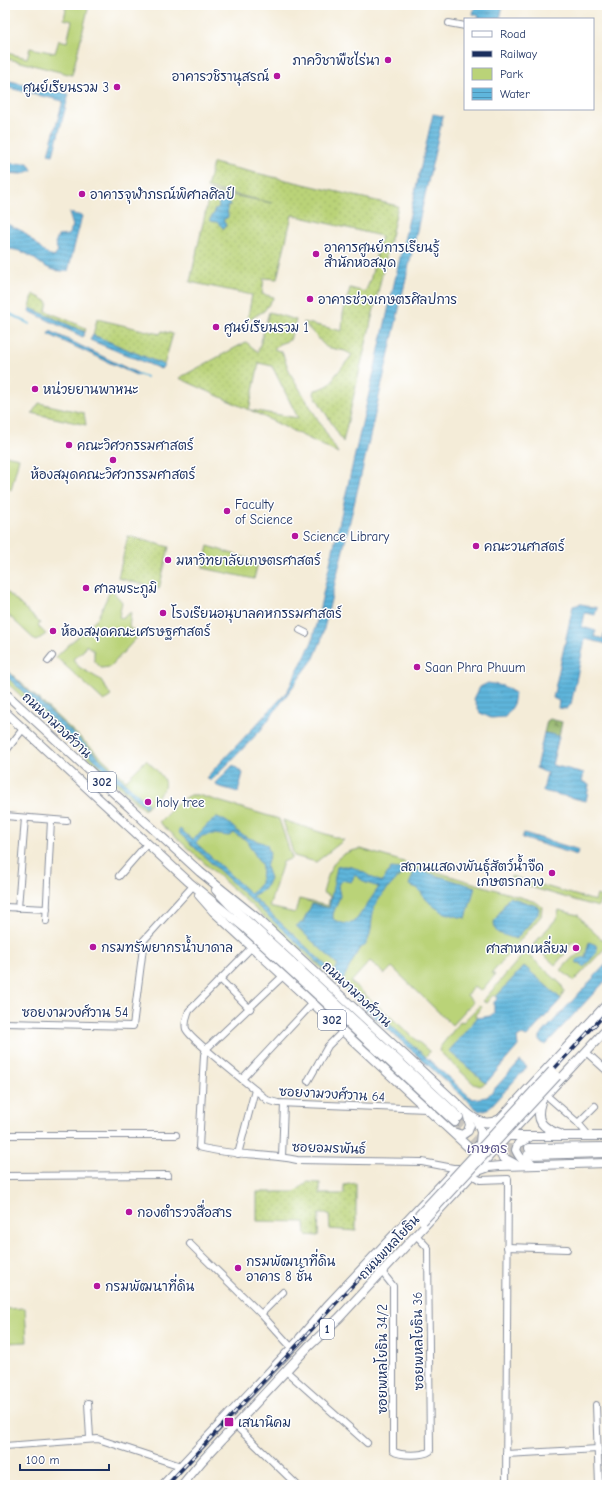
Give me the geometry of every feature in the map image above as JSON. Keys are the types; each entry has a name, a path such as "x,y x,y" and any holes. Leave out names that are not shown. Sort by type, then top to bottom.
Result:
{"main road":[{"name":"ถนนงามวงศ์วาน","path":"5,693 200,872 229,904 460,1117"},
{"name":"ถนนงามวงศ์วาน","path":"5,712 191,885 246,929 460,1117 477,1121"},
{"name":"ถนนงามวงศ์วาน","path":"191,885 213,911 283,976 450,1130 479,1152"},
{"name":"ถนนพหลโยธิน","path":"479,1152 498,1122 607,1004"},
{"name":"ถนนพหลโยธิน","path":"177,1485 236,1426 309,1346 421,1219 555,1073 607,1011"},
{"name":"ถนนพหลโยธิน","path":"555,1073 607,1023"},
{"name":"ถนนพหลโยธิน","path":"163,1485 292,1348 327,1306 444,1182 458,1168 479,1152 496,1144 508,1136 607,1029"},
{"path":"529,1088 525,1096 526,1101 534,1104 544,1097"},
{"path":"544,1097 538,1111 539,1119 545,1128 566,1136"},
{"path":"450,1130 459,1135 468,1131 470,1124 460,1117"},
{"path":"473,1174 479,1152 481,1132 477,1121 491,1123 498,1122 496,1144 506,1160 519,1165"},
{"path":"508,1136 607,1136"},
{"path":"532,1136 518,1144 516,1150 524,1162 538,1164"},
{"path":"479,1152 496,1144"},
{"path":"607,1147 528,1152 607,1153"},
{"path":"479,1152 507,1166"},
{"path":"473,1174 489,1166 607,1163"},
{"name":"ถนนพหลโยธิน","path":"309,1346 382,1272 473,1174"},
{"path":"444,1182 455,1193"},
{"name":"ถนนพหลโยธิน","path":"300,1338 421,1219"},
{"name":"ถนนพหลโยธิน","path":"169,1485 184,1468 193,1454"},
{"name":"ถนนพหลโยธิน","path":"182,1485 202,1461"}],"street":[{"path":"452,23 464,26"},
{"path":"5,752 23,728"},
{"path":"5,816 67,821"},
{"path":"18,908 26,818"},
{"path":"46,921 51,820"},
{"path":"119,876 147,844"},
{"name":"ซอยงามวงศ์วาน 54","path":"5,1023 133,1026 144,940 191,885"},
{"path":"5,907 47,909"},
{"name":"ซอยงามวงศ์วาน 64","path":"252,947 189,1011 185,1021 186,1030 206,1049 268,1100 284,1104 428,1109"},
{"path":"206,1049 250,1009 283,976"},
{"path":"221,980 250,1009"},
{"path":"242,1079 313,1003"},
{"path":"308,1081 328,1046 343,1031"},
{"name":"ซอยอมรพันธ์","path":"206,1049 204,1055 199,1147 238,1154 282,1157 297,1160 422,1162 458,1168"},
{"path":"586,1052 607,1071"},
{"path":"238,1154 255,1090"},
{"path":"544,1097 578,1123 589,1136"},
{"path":"282,1157 284,1104"},
{"path":"578,1123 595,1106"},
{"path":"5,1135 176,1135"},
{"path":"473,1174 480,1180 508,1178 506,1485"},
{"path":"5,1176 168,1175"},
{"name":"ซอยพหลโยธิน 36","path":"393,1451 398,1453 426,1454 430,1451 428,1248 416,1235"},
{"path":"190,1244 261,1314 292,1348"},
{"path":"507,1248 567,1249"},
{"name":"ซอยพหลโยธิน 34/2","path":"382,1272 393,1286 393,1451"},
{"path":"261,1314 283,1292"},
{"path":"286,1371 367,1443"},
{"path":"88,1403 90,1438"},
{"path":"596,1405 599,1485"},
{"path":"236,1426 297,1485"},
{"path":"5,1446 90,1438 98,1439 180,1466"},
{"path":"506,1454 598,1449"},
{"path":"599,1471 607,1470"}],"green space":[{"path":"64,5 89,5 72,75 5,58 5,42 9,43 7,53 27,58 30,48 55,53 59,40 67,42 72,21 64,19 66,9"},
{"path":"213,163 398,206 343,442 314,394 315,390 331,383 352,355 345,351 326,347 303,322 342,331 343,314 350,288 365,292 370,281 381,236 292,215 277,279 264,278 262,294 274,297 264,311 247,321 252,295 190,282 210,191 272,203 207,188"},
{"path":"33,294 48,302 46,311 86,328 85,332 30,308"},
{"path":"269,312 296,320 290,340 279,344 274,349 282,352 290,373 338,453 250,410 298,418 272,366 259,363 249,410 179,378 246,342 258,352"},
{"path":"97,319 160,334 162,331 173,334 164,365 93,335"},
{"path":"39,403 84,413 86,425 32,413"},
{"path":"5,455 19,458 11,490 5,485"},
{"path":"128,536 169,547 159,589 118,578"},
{"path":"208,546 258,562 254,579 203,568"},
{"path":"111,589 122,602 119,617 123,618 131,612 129,628 141,633 110,667 101,668 94,660 94,651 86,645 84,650 73,659 79,667 101,680 111,696 104,701 56,657 98,617"},
{"path":"5,590 40,623 38,626 46,634 36,641 5,612"},
{"path":"5,668 126,780 146,760 155,768 164,780 163,790 144,810 5,681"},
{"path":"550,719 562,722 559,736 544,733 547,721"},
{"path":"190,795 198,795 279,819 292,858 283,862 269,907 295,913 299,899 328,906 330,896 323,893 330,870 338,858 351,851 361,849 536,902 542,907 541,916 492,973 495,975 481,991 473,987 467,995 473,1002 452,1025 392,967 385,974 370,961 351,982 430,1052 422,1060 159,822 180,801"},
{"path":"283,820 344,840 316,862 294,856"},
{"path":"511,876 595,901 597,895 601,897 598,907 510,881"},
{"path":"559,910 578,915 586,925 607,944 607,946 574,981 561,970 572,958 582,953 583,947 577,941 570,943 568,950 555,965 533,945 557,918"},
{"path":"525,952 561,984 564,991 561,999 524,966 496,997 493,995 486,1003 483,1001"},
{"path":"480,1005 482,1007 475,1015 477,1018 449,1051 486,1083 480,1086 474,1084 439,1051 440,1047 461,1021 463,1022"},
{"path":"307,1182 320,1183 320,1194 344,1194 344,1185 356,1183 356,1231 330,1229 329,1214 319,1214 318,1236 306,1235 305,1222 257,1221 257,1192 295,1192"},
{"path":"25,1308 27,1342 5,1343 5,1309"}],"water":[{"path":"475,5 503,5 500,18 478,18 479,16 473,14"},
{"path":"5,80 69,94 53,155 48,154 63,101 5,87"},
{"path":"433,114 443,116 362,471 321,641 314,658 260,731 211,781 206,778 287,692 312,642"},
{"path":"28,163 32,170 22,174 5,173 5,164"},
{"path":"226,199 231,204 227,206 228,217 223,220 226,225 224,229 217,222 211,221 210,219 215,212 214,210 219,207 218,200"},
{"path":"69,213 82,216 68,271 57,271 43,265 31,256 24,253 16,250 5,249 5,223 24,232 44,252 54,257 58,252 55,243 58,236 68,235 73,226"},
{"path":"30,308 85,332 83,337 29,311"},
{"path":"50,331 139,374 138,376 48,334"},
{"path":"93,335 164,365 161,369 90,340"},
{"path":"581,604 597,608 595,615 585,613 582,627 596,631 594,636 603,639 604,633 607,633 607,644 585,639 571,704 567,709 558,708 559,701 553,698 573,606"},
{"path":"5,669 148,804 145,807 5,675"},
{"path":"488,683 503,686 515,693 513,706 505,717 491,718 480,713 474,699 480,687"},
{"path":"544,733 559,736 552,765 584,773 582,781 589,785 586,801 543,791 547,773 536,768"},
{"path":"233,765 243,773 238,792 217,786 216,783"},
{"path":"217,817 226,821 246,837 267,845 270,854 266,867 270,878 265,889 252,896 333,972 338,965 296,926 303,922 312,904 329,908 337,867 344,866 355,868 382,882 391,868 401,869 401,874 377,902 373,912 370,936 364,946 359,949 342,981 472,1099 487,1097 520,1061 527,1067 488,1109 479,1111 361,1005 357,999 178,832 180,829 193,840","holes":["234,833 246,840 262,866 261,883 251,894 196,843 202,836 213,834 229,836","355,875 366,883 379,887 357,919 351,923 342,923 333,919 333,914 340,896 338,885 342,880 351,882"]},
{"path":"524,833 579,850 577,855 522,838"},
{"path":"415,869 475,887 466,918 454,916 439,910 429,903 420,890 409,885"},
{"path":"509,897 539,908 538,914 516,939 498,933 495,929 494,922"},
{"path":"589,942 596,945 597,952 585,966 582,967 581,963 577,963 576,960 585,957"},
{"path":"607,963 607,979 545,1045 540,1041 540,1036"},
{"path":"524,966 561,999 527,1037 522,1035 517,1038 518,1046 486,1083 449,1051 477,1018 490,1016 494,1013 494,1002 497,999 496,997"}],"waterway":[{"path":"6,312 30,324"},
{"path":"138,374 146,377"}],"tunnel":[{"path":"459,1117 484,1139"},
{"path":"455,1122 484,1150"},
{"path":"493,1146 529,1148"},
{"path":"497,1154 523,1155"}],"railway":[{"path":"167,1485 607,1012"}],"place":[{"name":"ภาควิชาพืชไร่นา","path":"388,60"},
{"name":"อาคารวชิรานุสรณ์","path":"277,76"},
{"name":"ศูนย์เรียนรวม 3","path":"117,87"},
{"name":"อาคารจุฬาภรณ์พิศาลศิลป์","path":"82,194"},
{"name":"อาคารศูนย์การเรียนรู้ สำนักหอสมุด","path":"316,254"},
{"name":"อาคารช่วงเกษตรศิลปการ","path":"310,299"},
{"name":"ศูนย์เรียนรวม 1","path":"216,327"},
{"name":"หน่วยยานพาหนะ","path":"35,389"},
{"name":"คณะวิศวกรรมศาสตร์","path":"69,445"},
{"name":"ห้องสมุดคณะวิศวกรรมศาสตร์","path":"113,460"},
{"name":"Faculty of Science","path":"227,511"},
{"name":"Science Library","path":"295,536"},
{"name":"คณะวนศาสตร์","path":"476,546"},
{"name":"มหาวิทยาลัยเกษตรศาสตร์","path":"168,560"},
{"name":"ศาลพระภูมิ","path":"86,588"},
{"name":"โรงเรียนอนุบาลคหกรรมศาสตร์","path":"163,613"},
{"name":"ห้องสมุดคณะเศรษฐศาสตร์","path":"53,631"},
{"name":"Saan Phra Phuum","path":"417,667"},
{"name":"holy tree","path":"148,802"},
{"name":"สถานแสดงพันธุ์สัตว์น้ำจืด เกษตรกลาง","path":"552,873"},
{"name":"กรมทรัพยากรน้ำบาดาล","path":"93,947"},
{"name":"ศาสาหกเหลี่ยม","path":"576,948"},
{"name":"กองตำรวจสื่อสาร","path":"129,1212"},
{"name":"กรมพัฒนาที่ดิน อาคาร 8 ชั้น","path":"238,1268"},
{"name":"กรมพัฒนาที่ดิน","path":"97,1286"},
{"name":"เสนานิคม","path":"229,1422"}],"district":[{"name":"เกษตร","path":"487,1148"}]}
